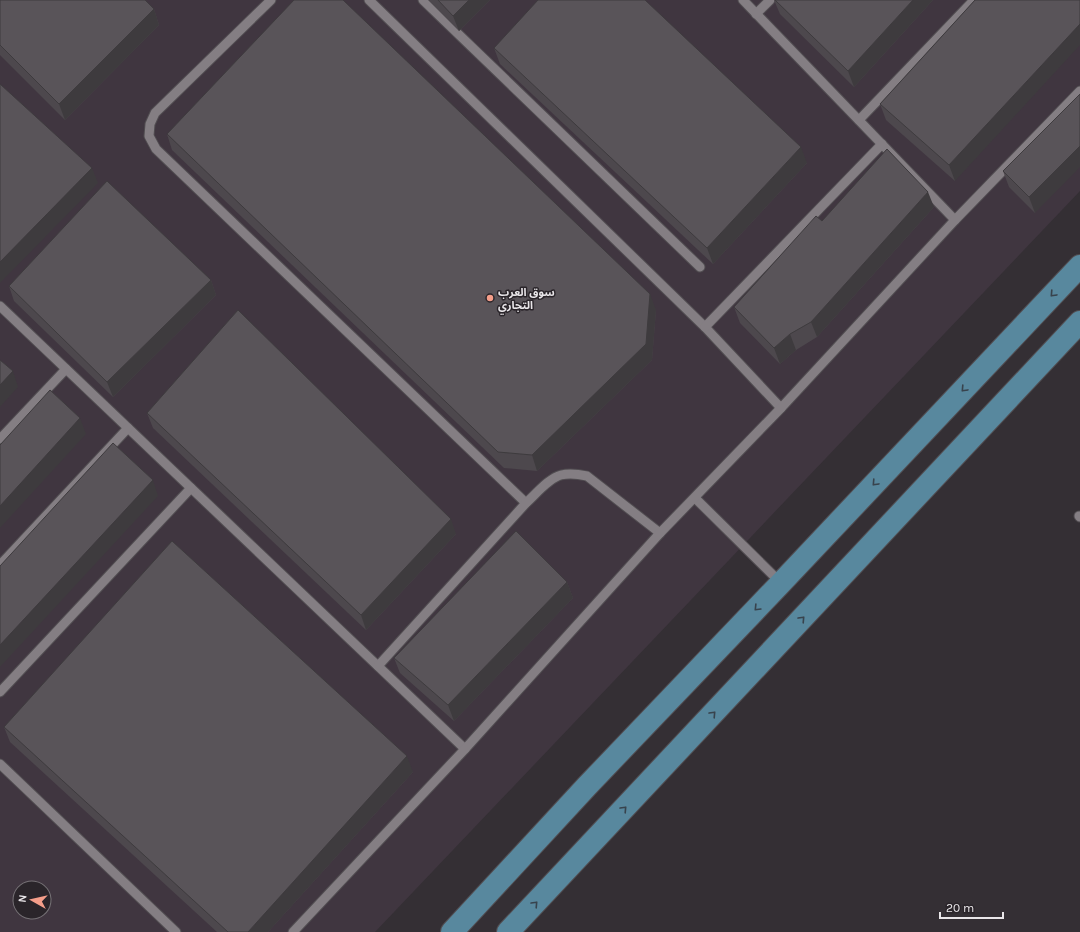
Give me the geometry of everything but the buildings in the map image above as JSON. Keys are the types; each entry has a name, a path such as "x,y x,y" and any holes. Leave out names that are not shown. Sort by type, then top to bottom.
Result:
{"main road":[{"path":"452,932 587,786 1080,266"},
{"path":"508,932 1080,322"}],"lane":[{"path":"271,0 155,113 150,124 149,136 156,149 526,503"},
{"path":"369,0 705,327 781,408"},
{"path":"423,0 700,267"},
{"path":"743,0 956,220"},
{"path":"756,14 770,0"},
{"path":"859,120 974,0"},
{"path":"293,932 465,749 660,533 781,408 956,220 1080,90"},
{"path":"705,327 882,144"},
{"path":"0,306 465,749"},
{"path":"0,439 66,368"},
{"path":"0,565 128,428"},
{"path":"378,666 526,503 552,478 560,475 572,474 587,476 660,533"},
{"path":"0,692 191,488"},
{"path":"695,498 781,583"},
{"path":"0,764 176,932"}],"shaded area":[{"path":"0,0 1080,0 1080,191 375,932 0,932"}],"place":[{"name":"سوق العرب التجاري","path":"490,298"}]}
